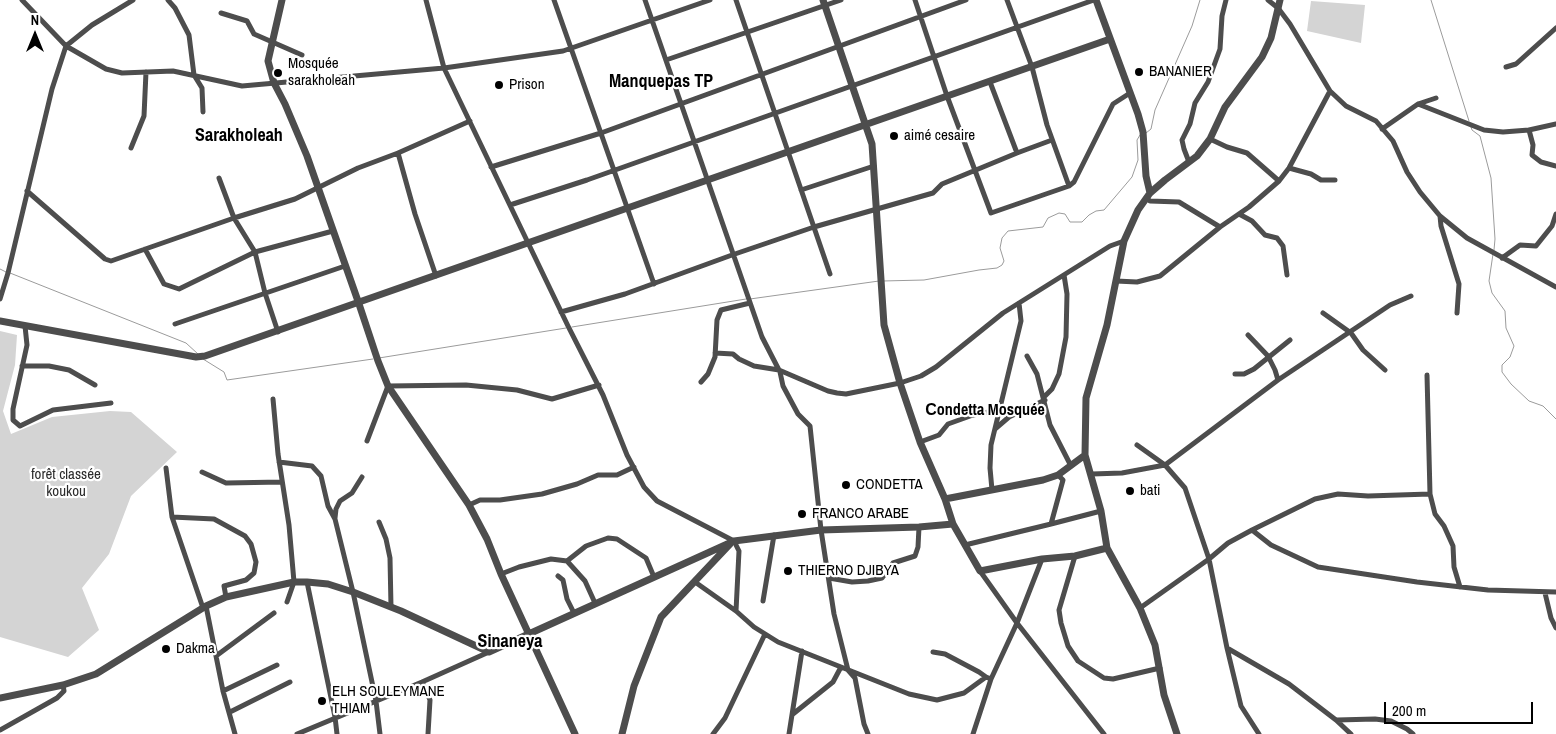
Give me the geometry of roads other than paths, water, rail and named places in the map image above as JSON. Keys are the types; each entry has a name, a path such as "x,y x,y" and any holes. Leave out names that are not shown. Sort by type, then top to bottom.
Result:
{"street":[{"path":"22,0 66,46 106,69 122,73 173,71 194,74 242,86 444,68 571,49 710,0"},
{"path":"0,299 8,273 52,89 66,46 92,25 133,0"},
{"path":"168,0 175,8 189,36 194,74 202,88 203,112"},
{"path":"282,0 268,61 274,83 286,104 318,188 376,358 388,386 469,505 487,539 501,574 575,734"},
{"path":"426,0 444,68 568,328 598,386 627,455 644,487 657,501 734,540 739,551 736,611"},
{"path":"554,0 654,284"},
{"path":"645,0 762,337 779,370 783,386 798,414 810,426 821,530 834,614 848,670 855,678 864,724 868,734"},
{"path":"736,0 830,274"},
{"path":"666,60 824,3 841,0"},
{"path":"915,0 947,96 991,212 1069,186 1074,182 1113,104 1130,93"},
{"path":"491,167 601,133 966,0"},
{"path":"1007,0 1032,67 1047,125 1069,186"},
{"path":"510,205 587,180 1095,0 1143,132 1150,201 1179,202 1220,228"},
{"path":"1189,162 1182,140 1190,124 1195,103 1208,82 1220,49 1222,16 1226,0"},
{"path":"1268,0 1279,4 1330,90 1346,106 1376,121 1393,141 1407,172 1420,192 1440,216 1467,238 1555,288"},
{"path":"824,3 872,144 884,325 900,383 920,442 954,524 980,571 1017,623 1104,734"},
{"path":"1177,734 1164,695 1155,645 1140,608 1108,548 1102,511 1085,455 1086,398 1107,325 1124,241 1138,210 1148,196 1197,156 1210,139 1225,107 1262,57 1271,38 1279,4"},
{"path":"221,13 248,21 254,34 302,55"},
{"path":"1506,67 1516,64 1556,28"},
{"path":"0,321 196,357 205,356 359,304 1110,39"},
{"path":"130,148 144,116 146,72"},
{"path":"990,82 1017,153"},
{"path":"1116,281 1137,282 1160,276 1279,181 1289,168 1330,90"},
{"path":"1382,129 1418,104 1436,98"},
{"path":"1418,104 1484,130 1503,132 1529,130 1556,124"},
{"path":"27,191 60,218 105,260 111,261 295,199 358,168 398,153 470,121"},
{"path":"1529,130 1533,145 1532,155 1541,162 1556,166"},
{"path":"1210,139 1247,153 1279,181"},
{"path":"561,312 654,284 732,254 814,227 933,193 942,184 1052,140"},
{"path":"398,153 415,214 436,276"},
{"path":"801,190 874,166"},
{"path":"1289,168 1311,174 1321,180 1335,180"},
{"path":"219,178 234,218 255,252 265,293 278,332"},
{"path":"1239,214 1252,221 1265,235 1277,238 1283,246 1287,275"},
{"path":"1502,258 1520,245 1536,246 1552,226 1556,214"},
{"path":"1440,216 1440,226 1459,284 1457,313"},
{"path":"145,249 164,284 179,289 255,252 333,231"},
{"path":"715,353 733,354 754,366 779,370 837,393 846,394 900,383 921,376 936,367 1003,314 1110,246 1124,241"},
{"path":"175,324 345,266"},
{"path":"995,430 1009,417 1044,399 1052,389 1059,374 1066,337 1067,294 1064,275"},
{"path":"1092,474 1122,473 1165,465 1278,380 1351,333 1390,305 1411,296"},
{"path":"702,382 712,366 715,353 717,320 721,310 749,300"},
{"path":"992,490 990,468 991,445 1020,321 1020,303"},
{"path":"1323,313 1351,333 1363,350 1385,370"},
{"path":"25,326 27,345 13,409 14,420 20,426 53,410 111,402"},
{"path":"1248,335 1268,356 1278,380"},
{"path":"1235,374 1244,374 1254,369 1290,340"},
{"path":"1027,356 1037,374 1050,425 1071,466"},
{"path":"22,366 49,366 69,370 95,385"},
{"path":"1428,376 1430,494 1435,514 1444,526 1453,546 1454,567 1460,587"},
{"path":"388,386 466,386 517,390 552,399 598,386"},
{"path":"368,441 388,386"},
{"path":"273,399 279,462 290,525 294,582 287,602"},
{"path":"920,442 939,435 948,424 972,415 999,410"},
{"path":"1137,445 1165,465 1185,488 1209,559 1241,706 1259,734"},
{"path":"945,499 1043,480 1058,475 1085,455"},
{"path":"279,462 312,466 320,476 328,506 335,519 353,592 376,701 380,734"},
{"path":"469,505 480,500 500,500 542,494 577,484 598,475 617,475 634,467"},
{"path":"166,468 172,517 205,607 235,734"},
{"path":"202,472 226,483 282,482"},
{"path":"1051,524 1063,480 1058,475"},
{"path":"335,519 336,509 340,501 352,493 362,477"},
{"path":"1140,608 1209,559 1228,543 1315,499 1338,494 1368,496 1430,494"},
{"path":"965,545 1102,511"},
{"path":"172,517 214,519 245,536 251,544 256,562 254,573 246,580 224,586 226,597"},
{"path":"379,522 386,539 390,558 391,607"},
{"path":"296,734 308,732 335,717 422,682 734,540 821,530 954,524"},
{"path":"829,578 852,582 882,578 893,563 915,556 918,547 919,527"},
{"path":"1252,530 1272,545 1318,567 1417,582 1488,590 1556,592"},
{"path":"763,601 774,535"},
{"path":"501,574 519,567 551,560 567,561 586,546 608,538 617,539 646,558 654,577"},
{"path":"622,734 634,686 662,617 734,540"},
{"path":"980,571 1042,559 1075,556 1108,548"},
{"path":"1075,556 1060,610 1061,623 1068,646 1078,661 1104,678 1113,679 1160,668"},
{"path":"973,734 989,678 1017,623 1042,559"},
{"path":"567,561 585,581 595,603"},
{"path":"558,576 563,580 567,599 574,613"},
{"path":"0,698 63,685 96,674 205,607 226,597 294,582 328,584 353,592 391,607 489,652"},
{"path":"307,582 335,717 336,734"},
{"path":"695,582 736,611 754,627 778,642 909,694 938,700 964,693 989,678"},
{"path":"1545,593 1551,618 1556,628"},
{"path":"216,656 274,613"},
{"path":"712,734 725,718 765,634"},
{"path":"1227,648 1289,684 1351,734"},
{"path":"789,734 802,651"},
{"path":"932,652 945,654 989,678"},
{"path":"224,690 277,665"},
{"path":"792,715 833,682 841,667"},
{"path":"230,712 290,682"},
{"path":"422,682 430,700 428,734"},
{"path":"0,730 57,698 64,690 63,685"},
{"path":"1336,720 1375,719 1391,721 1413,734"}],"waterway":[{"path":"1146,133 1151,129 1155,110 1192,26 1200,0"},
{"path":"1431,0 1469,121"},
{"path":"1471,127 1480,136 1491,178 1494,250"},
{"path":"883,281 924,280 997,268 1004,261 1000,248 1002,238 1008,231 1043,227 1048,218 1059,213 1065,214 1070,222 1082,222 1096,211 1104,210 1132,177 1138,160 1137,140 1140,135"},
{"path":"1493,254 1489,281 1492,293 1505,311 1506,328 1514,346 1510,357 1502,365 1502,372 1511,384 1529,401 1543,406 1556,419"},
{"path":"0,269 6,272"},
{"path":"10,273 186,343 198,354"},
{"path":"750,299 879,281"},
{"path":"572,327 746,299"},
{"path":"379,358 566,328"},
{"path":"203,359 224,372 227,380 373,359"}],"place":[{"name":"BANANIER","path":"1139,72"},
{"name":"Mosquée sarakholeah","path":"278,73"},
{"name":"Prison","path":"499,85"},
{"name":"aimé cesaire","path":"894,136"},
{"name":"CONDETTA","path":"846,485"},
{"name":"bati","path":"1130,491"},
{"name":"FRANCO ARABE","path":"802,514"},
{"name":"THIERNO DJIBYA","path":"788,571"},
{"name":"Dakma","path":"166,649"},
{"name":"ELH SOULEYMANE THIAM","path":"322,701"}],"district":[{"name":"Manquepas TP","path":"661,82"},
{"name":"Sarakholeah","path":"239,136"},
{"name":"Сondetta Mosquée","path":"985,411"},
{"name":"Sinaneya","path":"510,642"}],"park label":[{"name":"forêt classée koukou","path":"66,484"}]}
